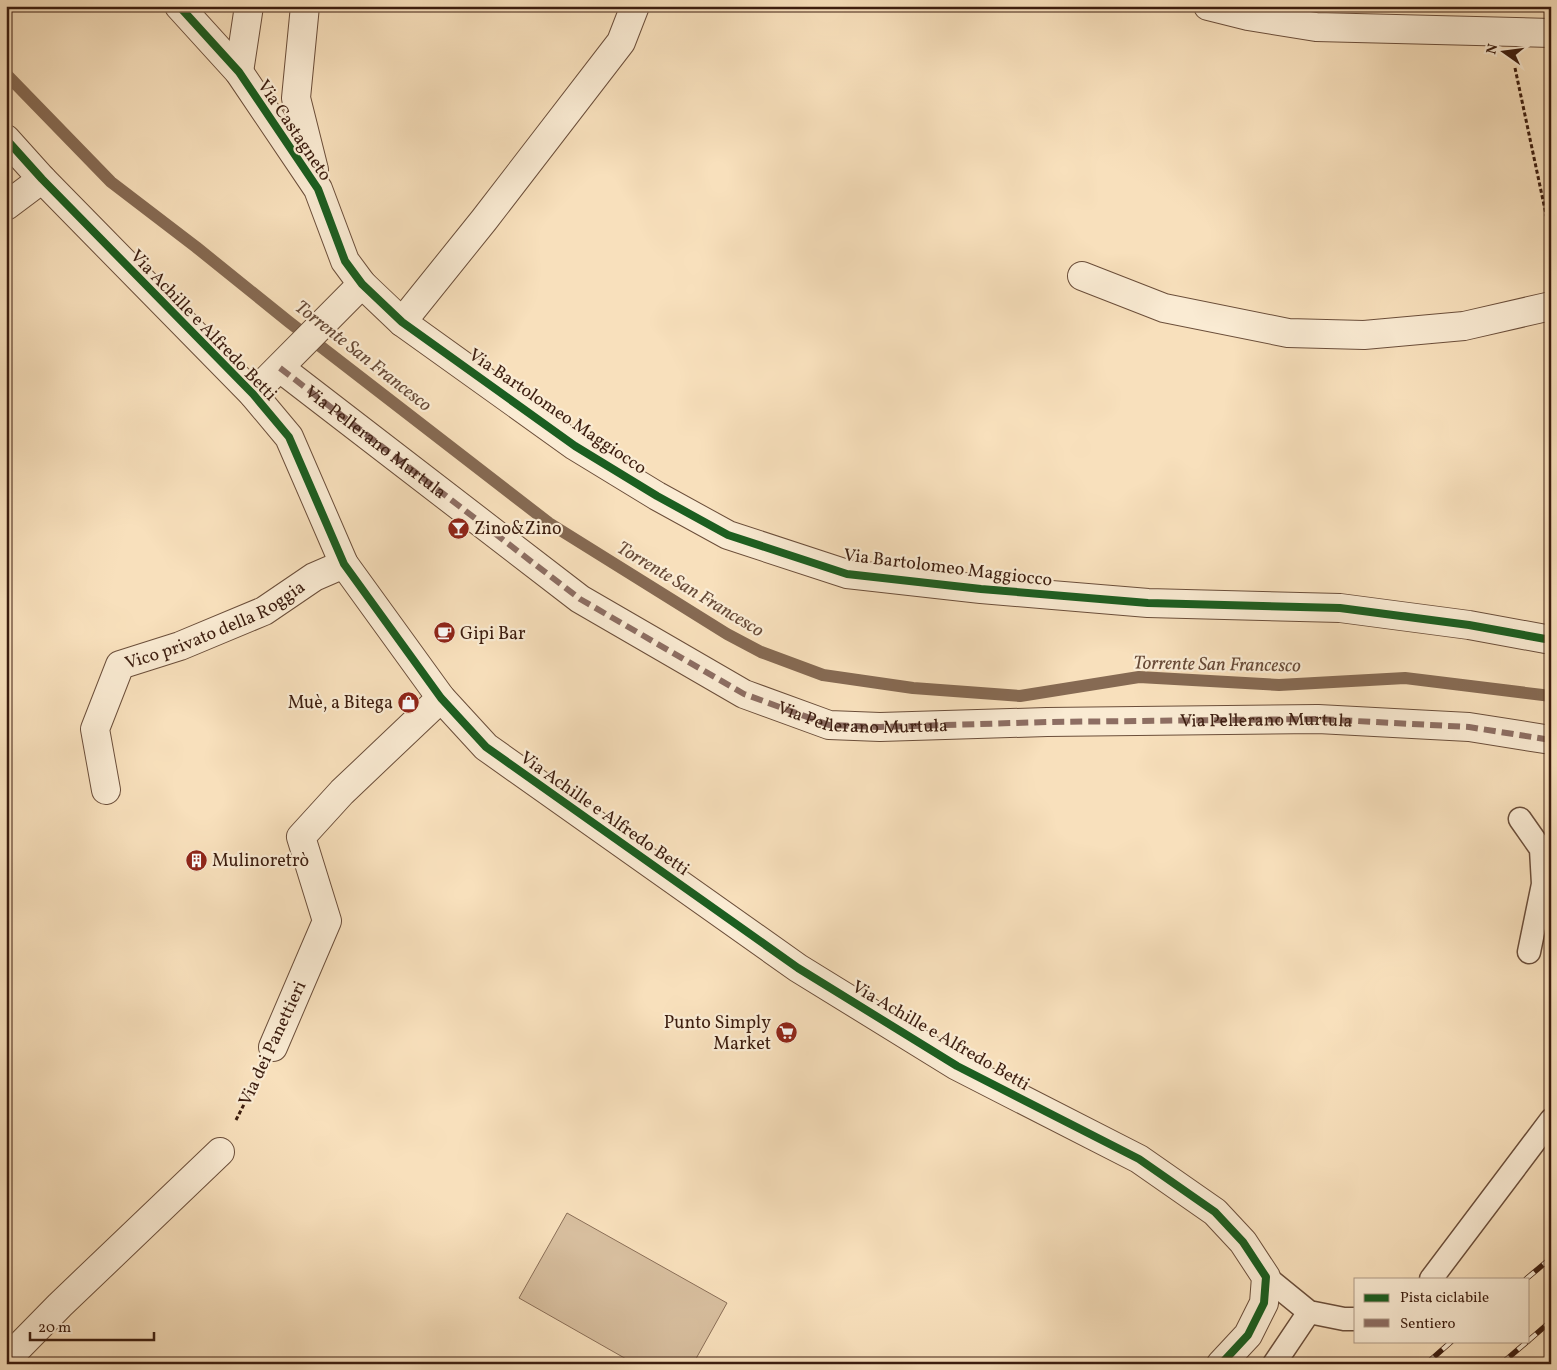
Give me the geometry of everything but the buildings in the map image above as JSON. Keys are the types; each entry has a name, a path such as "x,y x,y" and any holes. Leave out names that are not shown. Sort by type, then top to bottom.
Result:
{"street":[{"name":"Via Castagneto","path":"179,6 239,72 318,189 356,290"},
{"path":"239,72 249,6"},
{"path":"305,6 296,98 318,189"},
{"path":"402,322 484,220 621,42 635,6"},
{"path":"1208,6 1248,16 1316,28 1551,33"},
{"name":"Via Achille e Alfredo Betti","path":"6,140 253,394 289,437 344,564 441,698 486,747 798,968 957,1066 1139,1159 1215,1212 1243,1242 1266,1277"},
{"path":"6,206 42,179"},
{"path":"1082,276 1164,308 1288,333 1364,335 1464,326 1551,306"},
{"path":"253,394 356,290"},
{"name":"Via Bartolomeo Maggiocco","path":"356,290 575,446 657,496 728,535 847,574 981,589 1148,603 1340,608 1469,625 1551,640"},
{"name":"Via Pellerano Murtula","path":"280,368 580,599 744,694 829,725 880,727 1047,722 1318,719 1468,727 1551,740"},
{"name":"Vico privato della Roggia","path":"106,790 95,729 120,665 180,646 264,611 314,577 344,564"},
{"name":"Via dei Panettieri","path":"272,1047 327,921 301,836 342,792 441,698"},
{"path":"6,1360 60,1305 220,1152"},
{"path":"1221,1364 1248,1335 1264,1303 1266,1277"}],"lane":[{"path":"1520,819 1541,849 1542,884 1529,952"},
{"path":"1432,1278 1551,1120"},
{"path":"1266,1277 1309,1312 1344,1319 1354,1318"},
{"path":"1274,1364 1309,1312"}],"path":[{"path":"1507,32 1551,238"}],"shaded area":[{"path":"567,1213 727,1303 693,1364 635,1364 519,1298"}],"waterway":[{"name":"Torrente San Francesco","path":"6,74 111,182 549,523 727,634 761,652 823,675 913,688 1020,696 1139,677 1279,685 1405,678 1551,696"}],"railway":[{"path":"1527,1278 1551,1258"},
{"path":"1530,1339 1551,1321"},
{"path":"1426,1364 1451,1342"},
{"path":"1501,1364 1527,1342"}],"marked path":[{"path":"280,368 580,599 744,694 829,725 880,727 1047,722 1318,719 1469,727 1551,740"}],"cycle path":[{"path":"179,6 239,72 318,189 345,261 362,284 402,322 575,446 657,496 728,535 847,574 981,589 1148,603 1340,608 1469,625 1551,640"},
{"path":"6,139 42,179 253,394 289,437 344,564 441,698 486,747 798,968 957,1066 1139,1159 1215,1212 1243,1242 1266,1277 1264,1303 1248,1335 1221,1364"}],"place":[{"name":"Zino&Zino","path":"458,528"},
{"name":"Gipi Bar","path":"444,633"},
{"name":"Muè, a Bitega","path":"409,702"},
{"name":"Mulinoretrò","path":"196,860"},
{"name":"Punto Simply Market","path":"787,1032"}]}
